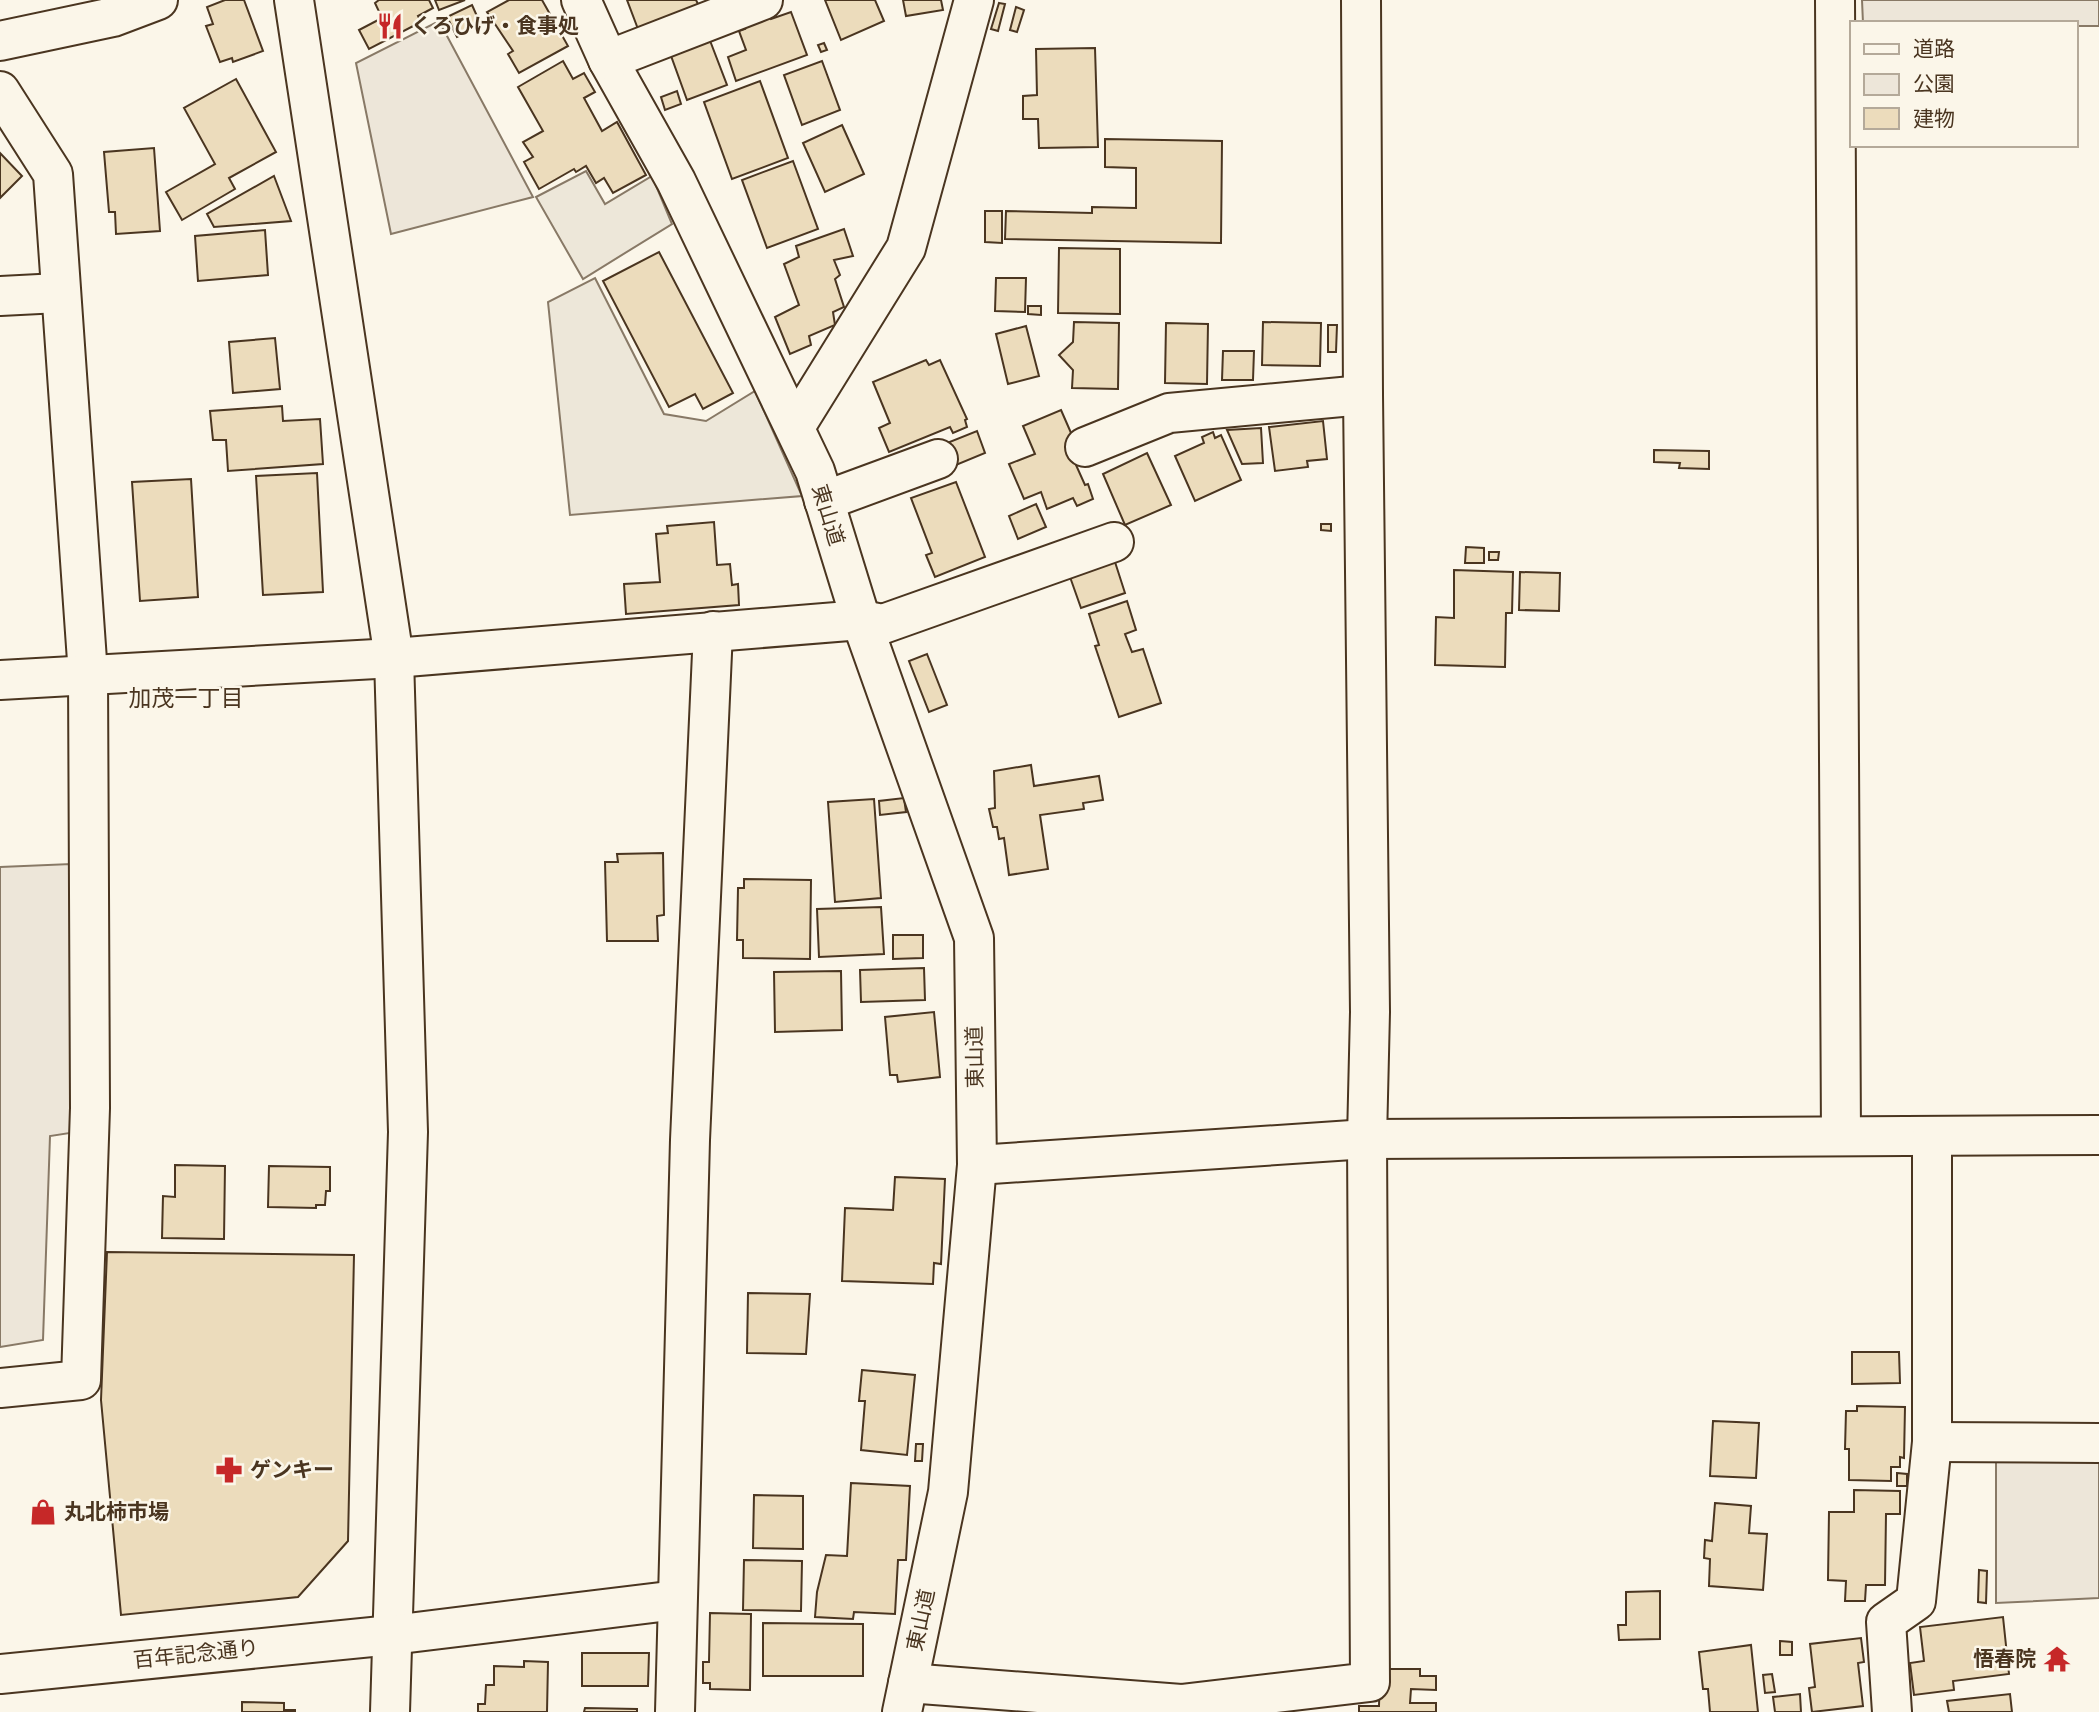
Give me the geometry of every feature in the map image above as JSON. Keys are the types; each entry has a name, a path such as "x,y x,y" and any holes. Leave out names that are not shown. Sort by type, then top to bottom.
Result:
{"street":[{"path":"0,41 113,17 158,0"},
{"path":"294,0 394,658 408,1132 390,1712"},
{"name":"東山道","path":"580,0 608,60 676,181 815,471 861,620 974,938 976,1165 948,1492 905,1697"},
{"path":"608,60 763,0"},
{"path":"795,427 906,248 974,0"},
{"path":"905,1697 1181,1708 1370,1682 1367,1139 1370,1012 1363,395 1362,0"},
{"path":"1835,0 1841,1136"},
{"path":"0,91 53,174 88,675 90,1108 81,1380 0,1388"},
{"path":"0,296 60,293"},
{"path":"1085,447 1169,413 1363,395"},
{"path":"824,501 938,459"},
{"path":"0,680 394,658 861,620 883,624 1114,542"},
{"path":"675,1712 690,1140 713,631"},
{"path":"976,1165 1367,1139 2099,1135"},
{"path":"1892,1712 1886,1622 1916,1601 1932,1442 1932,1136"},
{"path":"1932,1442 2099,1443"},
{"name":"百年記念通り","path":"0,1674 392,1635 677,1600"}],"green space":[{"path":"1862,0 2099,0 2099,26 2078,26 2078,21 1863,21"},
{"path":"439,21 533,197 391,234 356,63"},
{"path":"71,864 70,1133 50,1136 43,1340 0,1347 0,867"},
{"path":"1996,1454 2099,1454 2099,1598 1996,1603"}],"shaded area":[{"path":"586,171 605,204 652,176 672,224 583,279 536,197"},
{"path":"595,278 664,414 706,421 755,391 802,496 570,515 548,302"}],"building":[{"path":"225,0 244,0 263,51 233,62 232,58 220,62 206,26 213,24 207,7"},
{"name":"くろひげ・食事処","path":"379,0 429,0 433,8 418,16 421,22 369,49 359,30 382,18 375,3"},
{"path":"435,0 465,0 439,10"},
{"path":"509,0 542,0 568,46 519,73 508,54 513,51 487,12"},
{"path":"627,0 696,0 699,6 638,29"},
{"path":"825,0 875,0 884,21 841,40"},
{"path":"903,0 941,0 943,10 906,16"},
{"path":"999,3 1005,4 998,31 991,29"},
{"path":"472,5 481,25 457,37 447,17"},
{"path":"1016,7 1024,10 1017,32 1010,30"},
{"path":"791,12 807,55 736,81 728,57 746,50 739,31 745,29 743,24 769,15 771,19"},
{"path":"709,38 727,85 687,100 670,53"},
{"path":"824,43 827,50 821,52 818,45"},
{"path":"1095,48 1098,147 1039,148 1038,119 1023,119 1023,96 1037,95 1036,49"},
{"path":"563,61 573,79 584,73 595,92 584,98 602,131 617,122 646,175 613,193 604,178 596,183 586,166 576,172 574,169 539,189 524,162 533,157 523,142 543,131 518,87"},
{"path":"822,61 840,110 802,125 784,75"},
{"path":"236,79 276,152 229,178 235,189 182,220 166,192 215,164 184,108"},
{"path":"760,81 788,158 732,179 704,102"},
{"path":"677,91 681,104 665,110 661,97"},
{"path":"842,125 864,174 825,192 803,143"},
{"path":"1105,139 1222,141 1221,243 1005,239 1006,211 1092,213 1092,207 1136,208 1136,168 1105,167"},
{"path":"154,148 160,231 116,234 115,212 109,212 104,152"},
{"path":"0,153 22,176 0,198"},
{"path":"793,161 818,229 767,248 742,180"},
{"path":"274,176 291,221 214,227 207,214"},
{"path":"985,211 1002,211 1002,243 985,242"},
{"path":"844,229 853,256 834,260 840,275 835,279 844,307 833,312 835,325 809,336 811,345 790,354 775,317 799,305 784,264 799,257 796,246"},
{"path":"265,230 268,275 198,281 195,236"},
{"path":"1059,248 1120,249 1120,314 1058,313"},
{"path":"659,252 733,393 703,409 695,394 669,407 603,281"},
{"path":"996,278 1026,278 1025,312 995,311"},
{"path":"1028,306 1041,306 1041,315 1028,314"},
{"path":"1074,322 1119,323 1118,389 1072,388 1073,370 1059,355 1073,342"},
{"path":"1263,322 1321,323 1320,366 1262,365"},
{"path":"1166,323 1208,324 1207,384 1165,383"},
{"path":"1328,325 1337,325 1336,352 1328,352"},
{"path":"1026,326 1039,376 1008,384 996,334"},
{"path":"275,338 280,389 233,393 229,342"},
{"path":"1223,351 1254,351 1253,380 1222,380"},
{"path":"926,360 929,365 940,360 967,419 967,427 953,433 950,427 889,452 879,428 890,423 873,382"},
{"path":"282,406 283,421 320,419 323,464 228,471 226,440 213,440 210,411"},
{"path":"1061,410 1075,442 1067,445 1093,499 1077,506 1073,498 1047,509 1041,492 1024,499 1009,464 1035,454 1023,426"},
{"path":"1323,421 1327,459 1307,461 1308,467 1275,471 1269,427"},
{"path":"1261,428 1263,463 1242,464 1227,430"},
{"path":"977,431 985,453 956,465 947,443"},
{"path":"1213,432 1215,438 1221,435 1241,480 1195,501 1175,456 1204,443 1202,437"},
{"path":"1654,450 1709,451 1709,469 1679,468 1680,463 1654,462"},
{"path":"1147,453 1171,505 1125,525 1103,474"},
{"path":"317,473 323,592 263,595 256,476"},
{"path":"191,479 198,597 140,601 132,482"},
{"path":"956,482 985,557 935,577 926,555 932,553 911,498"},
{"path":"1036,504 1046,527 1018,539 1009,516"},
{"path":"714,522 717,565 730,564 732,585 738,584 739,605 626,614 624,584 660,582 656,534 668,533 667,526"},
{"path":"1321,524 1331,524 1331,531 1321,530"},
{"path":"1466,547 1484,548 1484,563 1465,563"},
{"path":"1489,552 1499,552 1498,560 1489,560"},
{"path":"1115,562 1125,593 1081,608 1070,577"},
{"path":"1454,570 1513,572 1512,613 1506,613 1505,667 1435,665 1436,617 1454,618"},
{"path":"1520,572 1560,573 1559,611 1519,610"},
{"path":"1127,601 1136,630 1125,634 1132,652 1143,649 1161,703 1119,717 1095,646 1099,645 1089,614"},
{"path":"927,654 947,705 929,712 909,661"},
{"path":"1031,765 1034,786 1099,776 1103,800 1083,803 1084,809 1040,815 1048,869 1009,875 1004,838 999,839 989,809 995,808 994,771"},
{"path":"904,798 906,812 880,815 879,801"},
{"path":"874,799 881,898 835,902 828,802"},
{"path":"663,853 664,915 657,916 658,941 607,941 605,862 618,862 617,854"},
{"path":"744,879 811,880 810,959 743,958 743,940 737,940 738,888 744,888"},
{"path":"881,907 884,954 819,957 817,909"},
{"path":"893,935 923,935 923,958 893,959"},
{"path":"924,968 925,1000 861,1002 860,970"},
{"path":"841,971 842,1030 775,1032 774,972"},
{"path":"934,1012 940,1077 898,1082 897,1075 890,1075 885,1017"},
{"path":"175,1165 225,1166 224,1239 162,1238 163,1196 175,1197"},
{"path":"269,1166 330,1167 330,1191 326,1191 325,1205 316,1205 316,1208 268,1207"},
{"path":"895,1177 945,1179 941,1264 934,1263 933,1284 842,1281 845,1208 893,1210"},
{"name":"ゲンキー","path":"107,1252 354,1255 348,1541 298,1597 121,1615 101,1400"},
{"path":"748,1293 810,1294 806,1354 747,1353"},
{"path":"1852,1352 1899,1352 1900,1383 1852,1384"},
{"path":"862,1370 915,1375 907,1455 861,1450 865,1401 859,1401"},
{"path":"1857,1406 1905,1407 1904,1458 1900,1457 1900,1467 1891,1467 1891,1481 1849,1480 1849,1449 1845,1449 1846,1411 1857,1411"},
{"path":"1713,1421 1759,1423 1756,1478 1710,1476"},
{"path":"916,1444 923,1444 922,1461 915,1461"},
{"path":"1897,1473 1907,1474 1907,1486 1897,1486"},
{"path":"851,1483 910,1486 906,1560 898,1560 895,1614 854,1612 853,1619 815,1617 817,1592 826,1555 847,1556"},
{"path":"1854,1490 1900,1491 1900,1514 1886,1514 1885,1585 1866,1585 1865,1601 1845,1601 1846,1581 1828,1580 1829,1512 1854,1512"},
{"path":"754,1495 803,1496 803,1549 753,1548"},
{"path":"1715,1503 1751,1506 1749,1533 1767,1534 1763,1590 1709,1586 1710,1559 1704,1558 1705,1540 1712,1541"},
{"path":"744,1560 802,1561 801,1611 743,1610"},
{"path":"1979,1570 1987,1571 1986,1603 1978,1602"},
{"path":"1660,1591 1660,1639 1619,1640 1618,1625 1626,1625 1626,1592"},
{"path":"710,1613 751,1614 750,1690 710,1689 710,1683 703,1683 703,1662 709,1662"},
{"path":"2003,1617 2009,1674 1953,1681 1954,1690 1914,1695 1910,1663 1924,1661 1920,1627"},
{"path":"763,1623 863,1624 863,1676 763,1676"},
{"path":"1861,1638 1864,1662 1858,1663 1863,1706 1812,1712 1809,1688 1815,1687 1810,1644"},
{"path":"1780,1641 1792,1642 1792,1655 1780,1655"},
{"path":"1751,1645 1758,1712 1710,1712 1708,1689 1703,1689 1699,1652"},
{"path":"582,1653 649,1653 648,1686 582,1686"},
{"path":"524,1661 548,1662 547,1712 478,1712 478,1704 485,1704 486,1685 494,1685 494,1666 524,1667"},
{"path":"1380,1669 1420,1669 1420,1676 1436,1676 1436,1690 1411,1689 1410,1703 1436,1703 1436,1712 1359,1712 1359,1706 1379,1706"},
{"path":"1772,1674 1775,1692 1765,1693 1763,1675"},
{"path":"1800,1694 1801,1712 1775,1712 1773,1697"},
{"path":"2010,1694 2012,1712 1949,1712 1947,1701"},
{"path":"242,1702 284,1703 284,1710 295,1712 242,1712"},
{"path":"585,1708 637,1709 637,1712 584,1712"}],"place":[{"name":"くろひげ・食事処","path":"390,26"},
{"name":"ゲンキー","path":"229,1470"},
{"name":"丸北柿市場","path":"43,1512"},
{"name":"悟春院","path":"2057,1659"}],"district":[{"name":"加茂一丁目","path":"186,698"}]}
